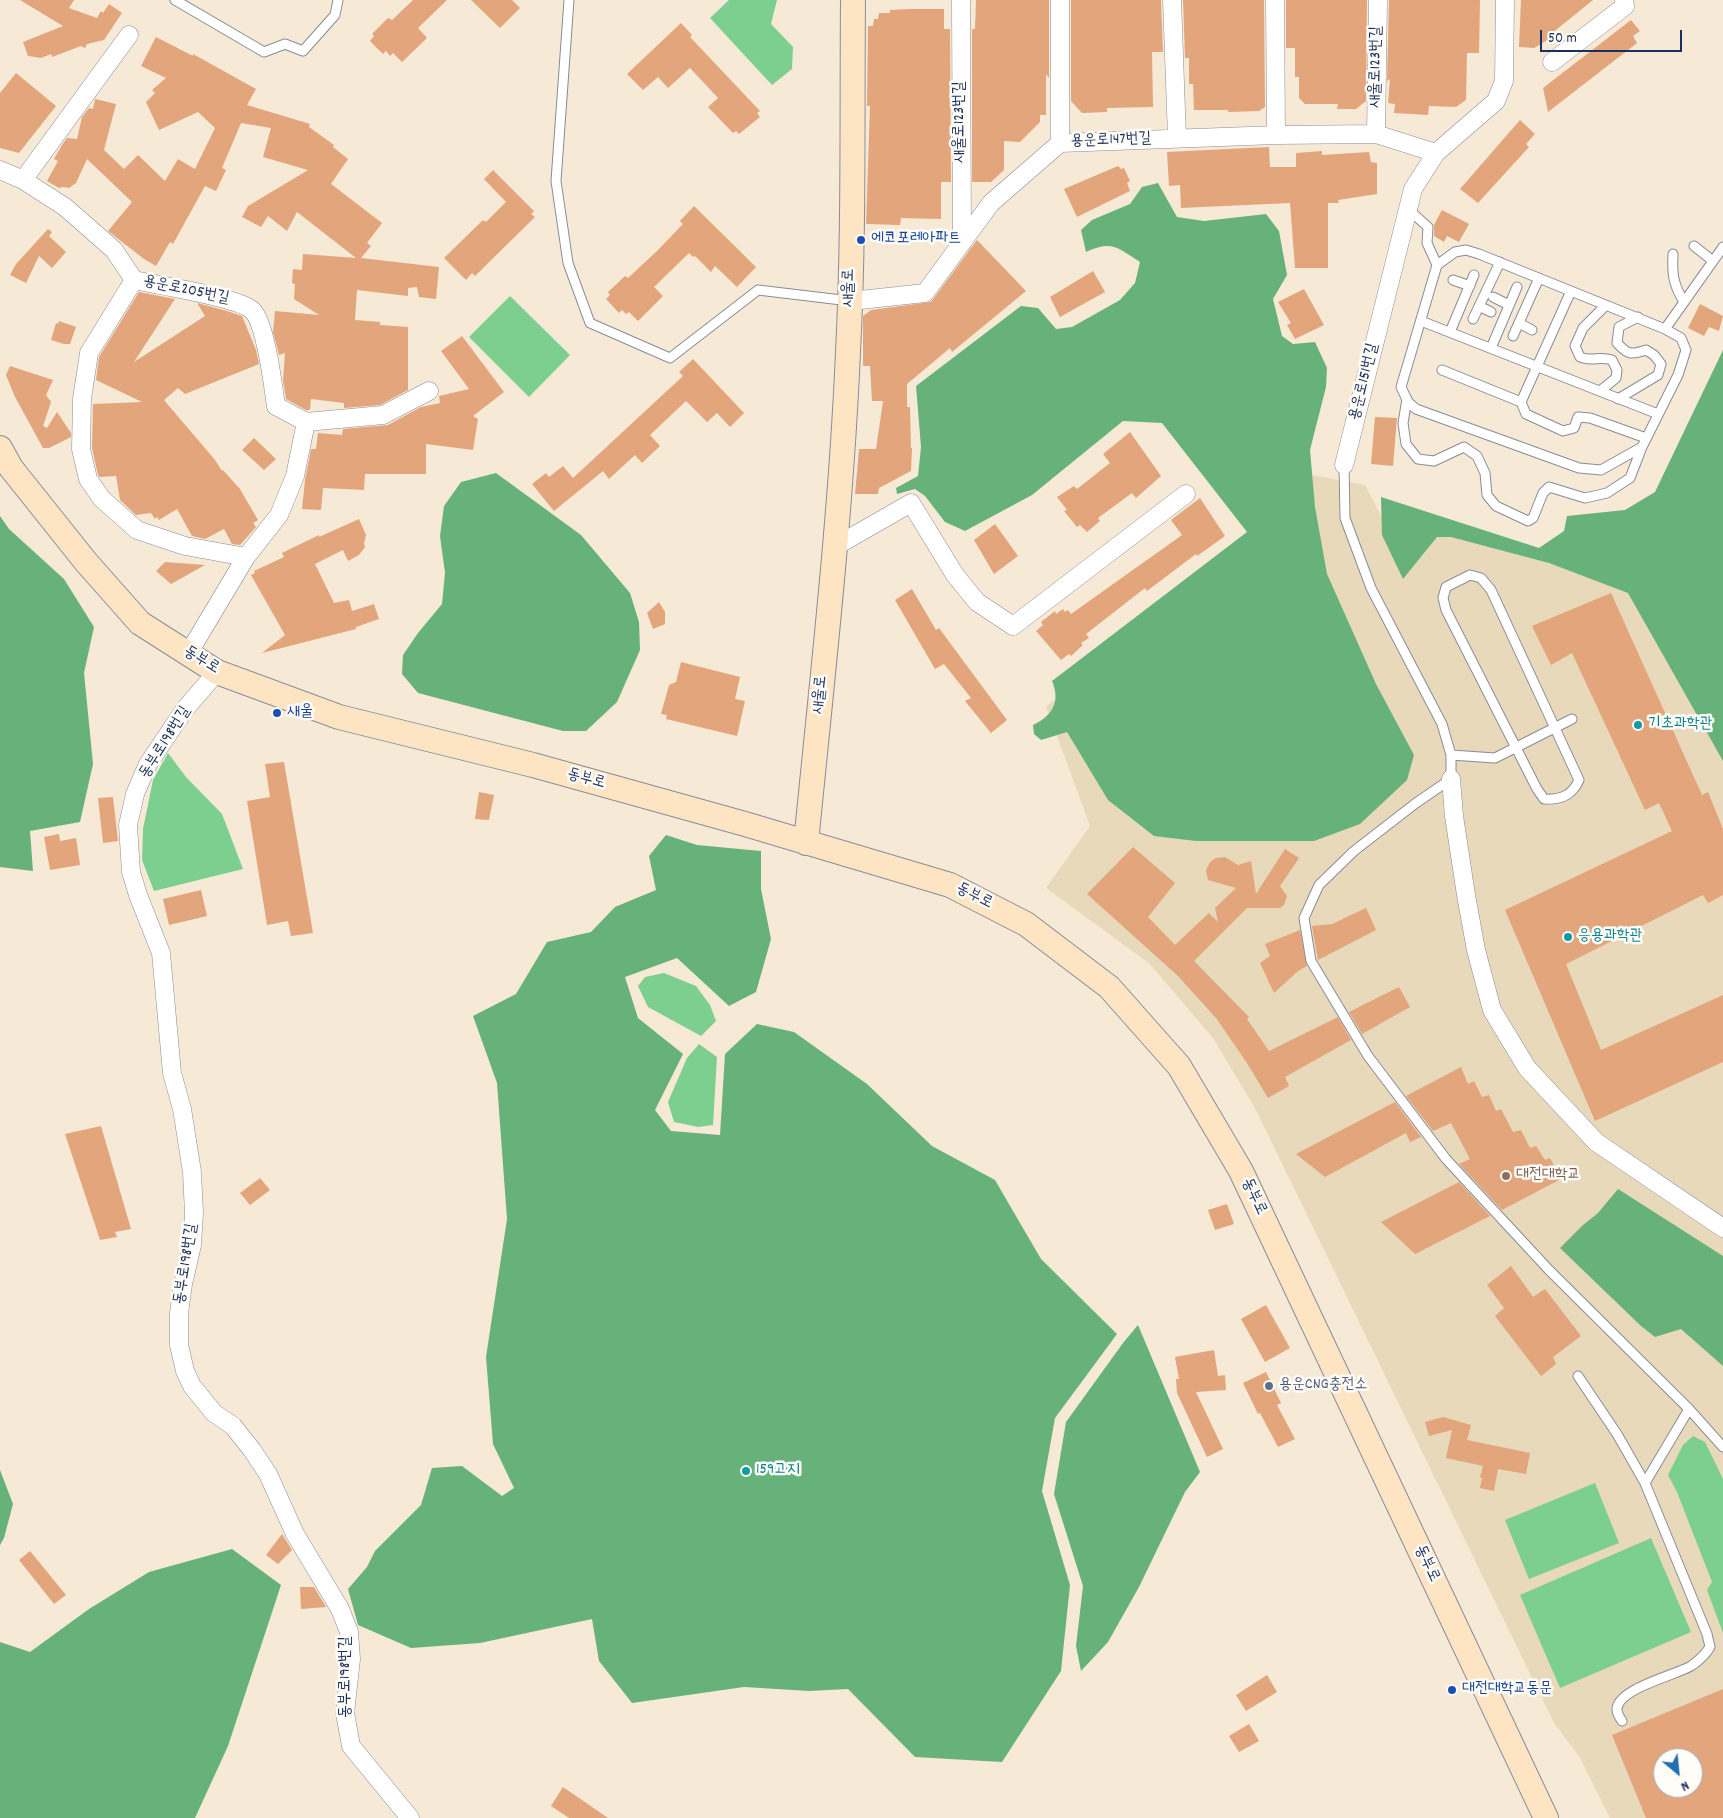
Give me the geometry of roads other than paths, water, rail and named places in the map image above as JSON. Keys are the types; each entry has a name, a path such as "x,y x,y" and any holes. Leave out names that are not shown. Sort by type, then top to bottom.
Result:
{"main road":[{"name":"새울로","path":"806,843 836,546 851,301 853,0"},
{"name":"동부로","path":"0,448 11,468 86,562 140,623 217,672 339,717 533,765 745,824 950,885 1026,924 1109,987 1179,1066 1241,1171 1541,1815"}],"street":[{"name":"새울로123번길","path":"961,0 962,243"},
{"path":"1060,0 1060,143"},
{"path":"1172,0 1177,138"},
{"path":"1274,0 1276,134"},
{"name":"새울로123번길","path":"1376,134 1378,0"},
{"name":"용운로151번길","path":"1344,465 1413,189 1436,153 1496,101 1504,81 1505,0"},
{"path":"1552,62 1624,6 1624,0"},
{"path":"23,180 129,34"},
{"name":"용운로147번길","path":"851,301 925,293 991,203 1060,143 1276,134 1376,134 1436,153"},
{"name":"용운로205번길","path":"0,170 23,180 65,207 114,250 134,280 234,301 252,310 260,323 276,406 306,422"},
{"name":"용운로205번길","path":"134,280 89,354 82,399 80,449 88,479 102,499 137,530 185,546 246,557"},
{"path":"188,654 246,557 278,515 295,476 306,422 383,414 429,391"},
{"path":"836,546 911,503 955,574 972,595 978,602 1013,626 1186,494"},
{"name":"동부로198번길","path":"217,672 186,709 148,764 136,794 128,825 131,872 161,953 172,1073 182,1109 192,1172 194,1213 192,1244 179,1313 179,1345 185,1371 192,1386 214,1413 233,1426 258,1458 268,1474 295,1534 340,1609 349,1632 351,1659 345,1714 351,1746 410,1818"},
{"path":"1451,779 1454,816 1476,950 1492,1010 1527,1068 1596,1142 1723,1228"}],"lane":[{"path":"175,0 264,52 285,44 303,50 334,15 338,0"},
{"path":"569,0 556,181 568,263 590,323 670,358 758,290 851,301"},
{"path":"1408,209 1428,227 1426,243 1437,265"},
{"path":"1694,246 1713,261"},
{"path":"1665,328 1723,248"},
{"path":"1407,399 1402,423 1406,444 1418,459 1434,461 1464,447 1477,456 1485,473 1487,495 1496,506 1528,521 1533,518 1543,494 1549,487 1585,498 1607,493 1630,478 1644,443 1678,375 1686,350 1681,338 1665,328 1466,250 1455,252 1437,265 1401,387 1407,399 1416,409 1579,468 1600,470 1644,443"},
{"path":"1673,254 1672,275 1684,302"},
{"path":"1472,319 1500,262"},
{"path":"1450,332 1474,274"},
{"path":"1513,336 1539,278"},
{"path":"1453,280 1470,286"},
{"path":"1491,348 1517,287"},
{"path":"1571,291 1521,402 1526,414 1563,431 1574,428 1578,417 1590,418 1644,443"},
{"path":"1493,297 1509,305"},
{"path":"1600,391 1616,378 1617,370 1612,360 1602,357 1587,360 1580,358 1575,346 1583,328 1606,305"},
{"path":"1479,306 1491,312"},
{"path":"1618,398 1658,375 1661,364 1654,354 1646,350 1633,354 1624,352 1617,343 1619,327 1638,318"},
{"path":"1421,321 1658,414"},
{"path":"1519,324 1532,330"},
{"path":"1442,370 1521,402"},
{"name":"용운로151번길","path":"1344,465 1345,518 1371,588 1442,724 1451,755 1451,779"},
{"path":"1470,575 1480,578 1491,590 1579,780 1575,790 1557,800 1544,799 1516,748 1446,610 1443,598 1446,587 1470,575"},
{"path":"1451,755 1495,758 1572,719"},
{"path":"1451,779 1416,803 1354,851 1319,885 1304,918 1311,961 1368,1056 1446,1159 1549,1270 1689,1409 1723,1447"},
{"path":"1578,1376 1617,1434 1645,1483 1707,1634 1710,1647 1704,1657 1690,1667 1631,1692 1620,1700 1617,1710 1622,1721"},
{"path":"1645,1483 1689,1409"}],"place":[{"name":"에코포레아파트","path":"861,240"},
{"name":"새울","path":"277,713"},
{"name":"기초과학관","path":"1638,725"},
{"name":"응용과학관","path":"1568,937"},
{"name":"대전대학교","path":"1506,1176"},
{"name":"용운CNG충전소","path":"1269,1386"},
{"name":"159고지","path":"746,1471"},
{"name":"대전대학교동문","path":"1452,1690"}]}
